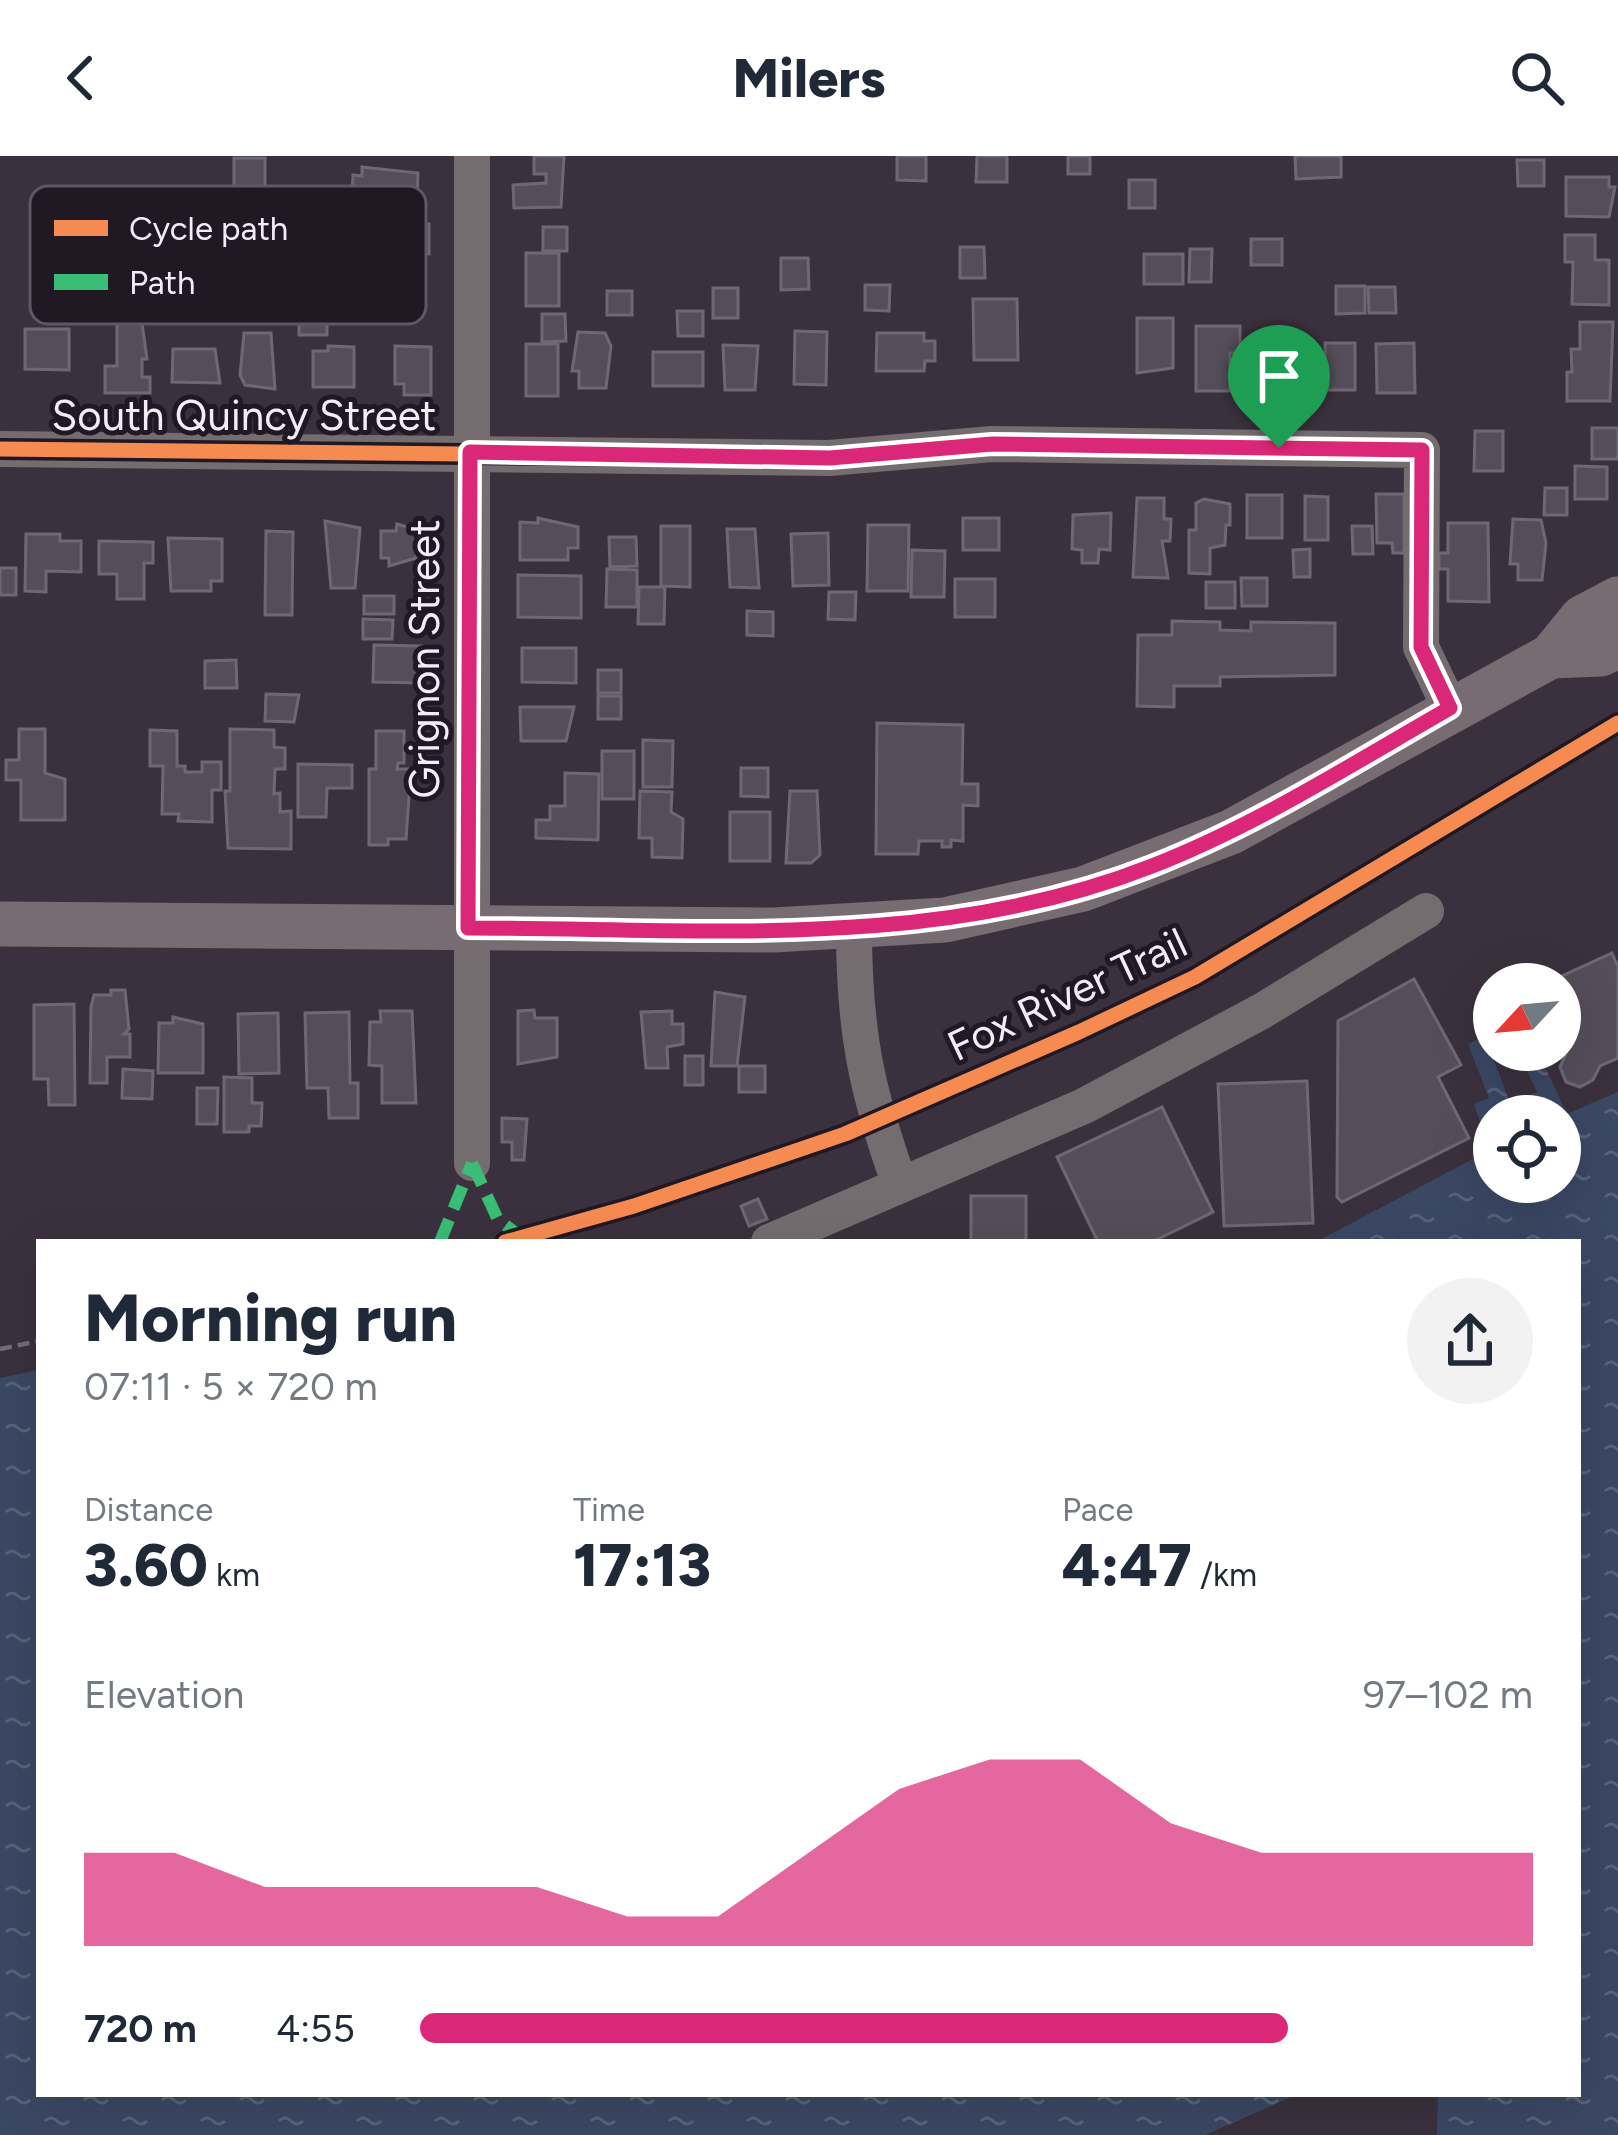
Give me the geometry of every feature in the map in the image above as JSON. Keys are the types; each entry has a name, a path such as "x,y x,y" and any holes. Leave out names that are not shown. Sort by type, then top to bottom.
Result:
{"main road":[{"path":"0,924 854,929 1014,907 1150,867 1231,832 1551,656 1582,618 1618,599"},
{"path":"1551,656 1601,654 1618,646"}],"street":[{"name":"Grignon Street","path":"472,156 468,928 472,1163"},
{"name":"South Quincy Street","path":"0,449 830,458 992,444 1422,450 1421,647 1450,708"},
{"path":"776,1239 1084,1106 1262,1011 1426,911"},
{"path":"854,929 854,1017 877,1120 900,1185"}],"path":[{"path":"0,1349 36,1341"}],"water":[{"path":"1478,1071 1498,1071 1507,1095 1488,1095"},
{"path":"1527,1071 1547,1071 1558,1095 1530,1095 1537,1092"},
{"path":"1618,1092 1618,2135 1437,2135 1438,2097 1581,2097 1581,1239 1322,1239 1473,1159 1473,1203 1581,1203 1581,1108"},
{"path":"36,1371 36,2097 1291,2097 1205,2135 0,2135 0,1378"}],"building":[{"path":"534,156 564,156 561,207 514,208 513,185 546,183 546,174 534,174"},
{"path":"897,156 926,156 926,181 897,180"},
{"path":"977,156 1007,156 1007,182 976,182"},
{"path":"1068,156 1090,156 1090,174 1068,174"},
{"path":"1295,156 1341,156 1341,177 1296,179"},
{"path":"234,158 265,158 265,186 234,186"},
{"path":"1517,160 1544,160 1544,186 1518,186"},
{"path":"362,167 418,173 418,186 352,186 353,175 362,176"},
{"path":"1566,177 1609,177 1609,187 1615,187 1609,217 1566,216"},
{"path":"1129,180 1155,180 1155,208 1129,208"},
{"path":"543,227 567,227 567,251 543,251"},
{"path":"1565,235 1595,235 1595,260 1609,260 1609,305 1572,304 1573,262 1565,262"},
{"path":"1251,239 1282,239 1282,265 1251,265"},
{"path":"960,247 984,247 985,278 960,278"},
{"path":"1190,249 1212,249 1211,282 1189,282"},
{"path":"526,253 559,253 559,306 526,306"},
{"path":"1144,254 1183,254 1183,284 1144,284"},
{"path":"781,258 808,258 809,289 781,290"},
{"path":"865,285 890,285 889,311 865,310"},
{"path":"1336,286 1365,286 1365,313 1336,314"},
{"path":"1368,287 1395,287 1396,313 1369,313"},
{"path":"713,288 738,288 738,318 713,318"},
{"path":"607,291 632,291 632,315 607,315"},
{"path":"973,299 1017,299 1018,360 974,360"},
{"path":"677,311 703,311 703,336 678,336"},
{"path":"542,314 565,314 566,341 542,342"},
{"path":"1137,318 1173,318 1173,368 1137,373"},
{"path":"1580,322 1613,322 1610,401 1567,401 1567,372 1572,372 1571,349 1580,349"},
{"path":"117,324 142,324 147,359 142,359 142,377 150,377 150,393 105,393 105,366 117,366"},
{"path":"299,324 327,324 327,335 299,335"},
{"path":"1196,326 1240,326 1240,353 1230,353 1230,391 1196,391"},
{"path":"25,329 69,329 69,370 25,369"},
{"path":"795,331 827,332 826,385 794,384"},
{"path":"578,332 605,333 611,346 606,388 579,388 579,371 572,371"},
{"path":"244,333 271,333 275,389 245,385 240,375"},
{"path":"877,333 924,333 924,341 935,341 935,361 925,361 924,371 876,371"},
{"path":"1263,334 1303,334 1302,384 1263,384"},
{"path":"1325,343 1355,343 1355,390 1326,390"},
{"path":"1414,343 1415,393 1377,393 1376,344"},
{"path":"526,344 558,344 558,396 526,396"},
{"path":"723,345 758,346 755,390 725,390"},
{"path":"328,346 354,347 354,387 313,387 313,351 328,351"},
{"path":"395,346 431,347 431,395 404,395 404,384 395,384"},
{"path":"173,349 215,349 220,383 172,382"},
{"path":"653,352 703,352 703,386 653,386"},
{"path":"1592,428 1618,428 1618,459 1592,459"},
{"path":"1475,431 1503,431 1503,471 1474,471"},
{"path":"1575,466 1607,467 1607,499 1575,499"},
{"path":"1545,488 1567,488 1567,515 1544,515"},
{"path":"1376,494 1404,494 1404,553 1393,553 1392,543 1377,543"},
{"path":"1247,495 1282,495 1282,538 1247,538"},
{"path":"1305,496 1328,497 1328,540 1305,540"},
{"path":"1137,498 1164,498 1164,519 1171,519 1170,541 1162,541 1168,578 1133,577"},
{"path":"1204,499 1230,504 1230,525 1226,525 1225,545 1210,548 1210,574 1189,573 1189,530 1196,530 1196,503"},
{"path":"1111,513 1110,550 1099,549 1098,563 1082,563 1082,550 1072,549 1073,515"},
{"path":"538,518 578,527 578,548 568,548 568,560 520,560 520,522 538,523"},
{"path":"963,518 999,518 999,550 963,550"},
{"path":"1513,519 1541,520 1546,543 1542,580 1518,580 1518,564 1510,564"},
{"path":"325,521 360,528 355,588 331,588"},
{"path":"1448,523 1488,523 1489,602 1448,601 1448,569 1439,569 1439,553 1448,553"},
{"path":"397,524 417,530 416,558 389,566 389,558 381,558 381,531 396,531"},
{"path":"868,525 909,525 908,591 867,591"},
{"path":"661,526 690,526 690,587 661,586"},
{"path":"1352,526 1372,526 1373,554 1353,554"},
{"path":"727,529 755,529 759,588 730,587"},
{"path":"266,531 293,532 292,615 265,615"},
{"path":"828,533 829,585 793,586 791,534"},
{"path":"26,534 60,534 60,541 81,541 81,572 46,571 46,592 25,591"},
{"path":"609,537 636,537 637,566 610,567"},
{"path":"168,538 222,539 222,581 211,581 211,591 171,591"},
{"path":"99,541 153,542 153,563 144,563 144,599 117,599 117,574 99,574"},
{"path":"1310,549 1310,577 1294,577 1293,550"},
{"path":"912,550 945,551 944,597 911,597"},
{"path":"0,568 16,568 16,595 0,595"},
{"path":"607,569 637,570 637,607 606,607"},
{"path":"518,575 581,576 581,618 518,617"},
{"path":"1241,578 1267,578 1267,606 1242,606"},
{"path":"955,579 995,579 995,617 955,617"},
{"path":"1206,582 1235,582 1235,608 1206,608"},
{"path":"639,587 665,587 664,624 638,624"},
{"path":"829,592 856,592 855,620 828,619"},
{"path":"364,596 394,596 394,614 364,614"},
{"path":"747,611 773,612 773,636 747,635"},
{"path":"363,619 393,620 392,639 363,639"},
{"path":"1172,621 1220,622 1220,630 1251,631 1251,622 1335,623 1335,675 1220,677 1220,686 1174,686 1174,707 1137,706 1138,635 1172,635"},
{"path":"374,645 422,646 421,683 373,682"},
{"path":"522,648 576,648 576,683 522,682"},
{"path":"236,660 237,688 205,688 205,661"},
{"path":"598,670 621,670 621,693 598,693"},
{"path":"266,694 299,695 294,722 265,721"},
{"path":"598,696 621,696 621,719 598,719"},
{"path":"520,707 574,707 566,741 521,741"},
{"path":"877,723 963,725 962,784 978,784 978,806 963,805 963,841 951,840 951,847 942,847 942,841 919,841 918,854 876,854"},
{"path":"19,729 45,729 45,773 65,779 65,820 21,820 21,780 6,780 6,760 19,760"},
{"path":"230,729 274,730 274,747 285,748 285,769 275,769 274,794 280,793 280,812 291,811 291,849 228,848 225,791 230,791"},
{"path":"150,730 177,731 177,766 185,766 185,772 202,772 202,762 221,762 221,790 212,790 212,822 178,821 179,814 162,814 163,766 150,766"},
{"path":"376,731 404,731 404,763 398,763 397,769 411,769 406,839 388,839 388,845 369,845 369,769 376,769"},
{"path":"643,740 673,741 672,787 643,787"},
{"path":"602,751 634,751 634,799 602,799"},
{"path":"298,764 352,765 352,788 327,788 326,817 298,817"},
{"path":"741,768 768,768 768,797 741,796"},
{"path":"565,773 599,774 598,840 536,838 536,820 550,820 550,806 565,806"},
{"path":"640,791 672,792 671,812 683,819 682,858 652,857 652,838 639,838"},
{"path":"790,791 817,791 820,855 811,863 786,863"},
{"path":"730,812 770,812 770,861 730,861"},
{"path":"1612,953 1618,967 1618,1058 1600,1066 1593,1080 1580,1087 1566,1082 1562,1071 1581,1071 1581,967"},
{"path":"1414,979 1461,1065 1438,1077 1469,1138 1342,1202 1337,1197 1338,1021"},
{"path":"111,990 125,990 129,1029 124,1034 130,1034 130,1057 107,1057 107,1083 90,1083 91,1007 94,995 111,995"},
{"path":"715,992 745,997 737,1066 711,1066"},
{"path":"74,1004 75,1105 49,1105 48,1079 34,1079 34,1005"},
{"path":"534,1010 535,1018 557,1018 557,1057 518,1064 518,1011"},
{"path":"380,1011 412,1011 416,1103 382,1103 382,1066 369,1065 370,1022 381,1022"},
{"path":"672,1011 672,1024 683,1024 683,1044 667,1047 668,1068 646,1068 641,1012"},
{"path":"349,1012 350,1083 358,1083 358,1118 329,1118 328,1088 307,1088 305,1013"},
{"path":"278,1013 279,1073 239,1074 238,1014"},
{"path":"173,1017 203,1024 203,1073 158,1073 159,1023 173,1023"},
{"path":"685,1056 703,1056 703,1085 685,1085"},
{"path":"739,1066 765,1066 765,1092 739,1092"},
{"path":"123,1069 153,1071 152,1099 122,1098"},
{"path":"224,1077 252,1078 252,1103 262,1103 261,1126 249,1126 249,1132 224,1132"},
{"path":"1307,1081 1313,1223 1224,1226 1218,1084"},
{"path":"197,1088 218,1088 217,1124 197,1124"},
{"path":"1162,1107 1213,1212 1158,1239 1097,1239 1057,1157"},
{"path":"502,1118 527,1119 524,1160 512,1160 512,1142 502,1142"},
{"path":"971,1196 1026,1196 1026,1239 971,1239"},
{"path":"758,1199 767,1219 749,1226 741,1206"}],"marked path":[{"path":"472,1163 498,1220 523,1238"},
{"path":"441,1239 472,1163"}],"cycle path":[{"path":"0,449 829,458 992,444 1422,450 1421,647 1450,708"},
{"name":"Fox River Trail","path":"516,1239 634,1206 845,1134 1079,1032 1195,977 1618,723"}],"route":[{"path":"992,444 1279,448 1422,450 1421,647 1450,708 1231,832 1150,867 1014,907 854,929 468,928 470,452 830,458 992,444"}]}
